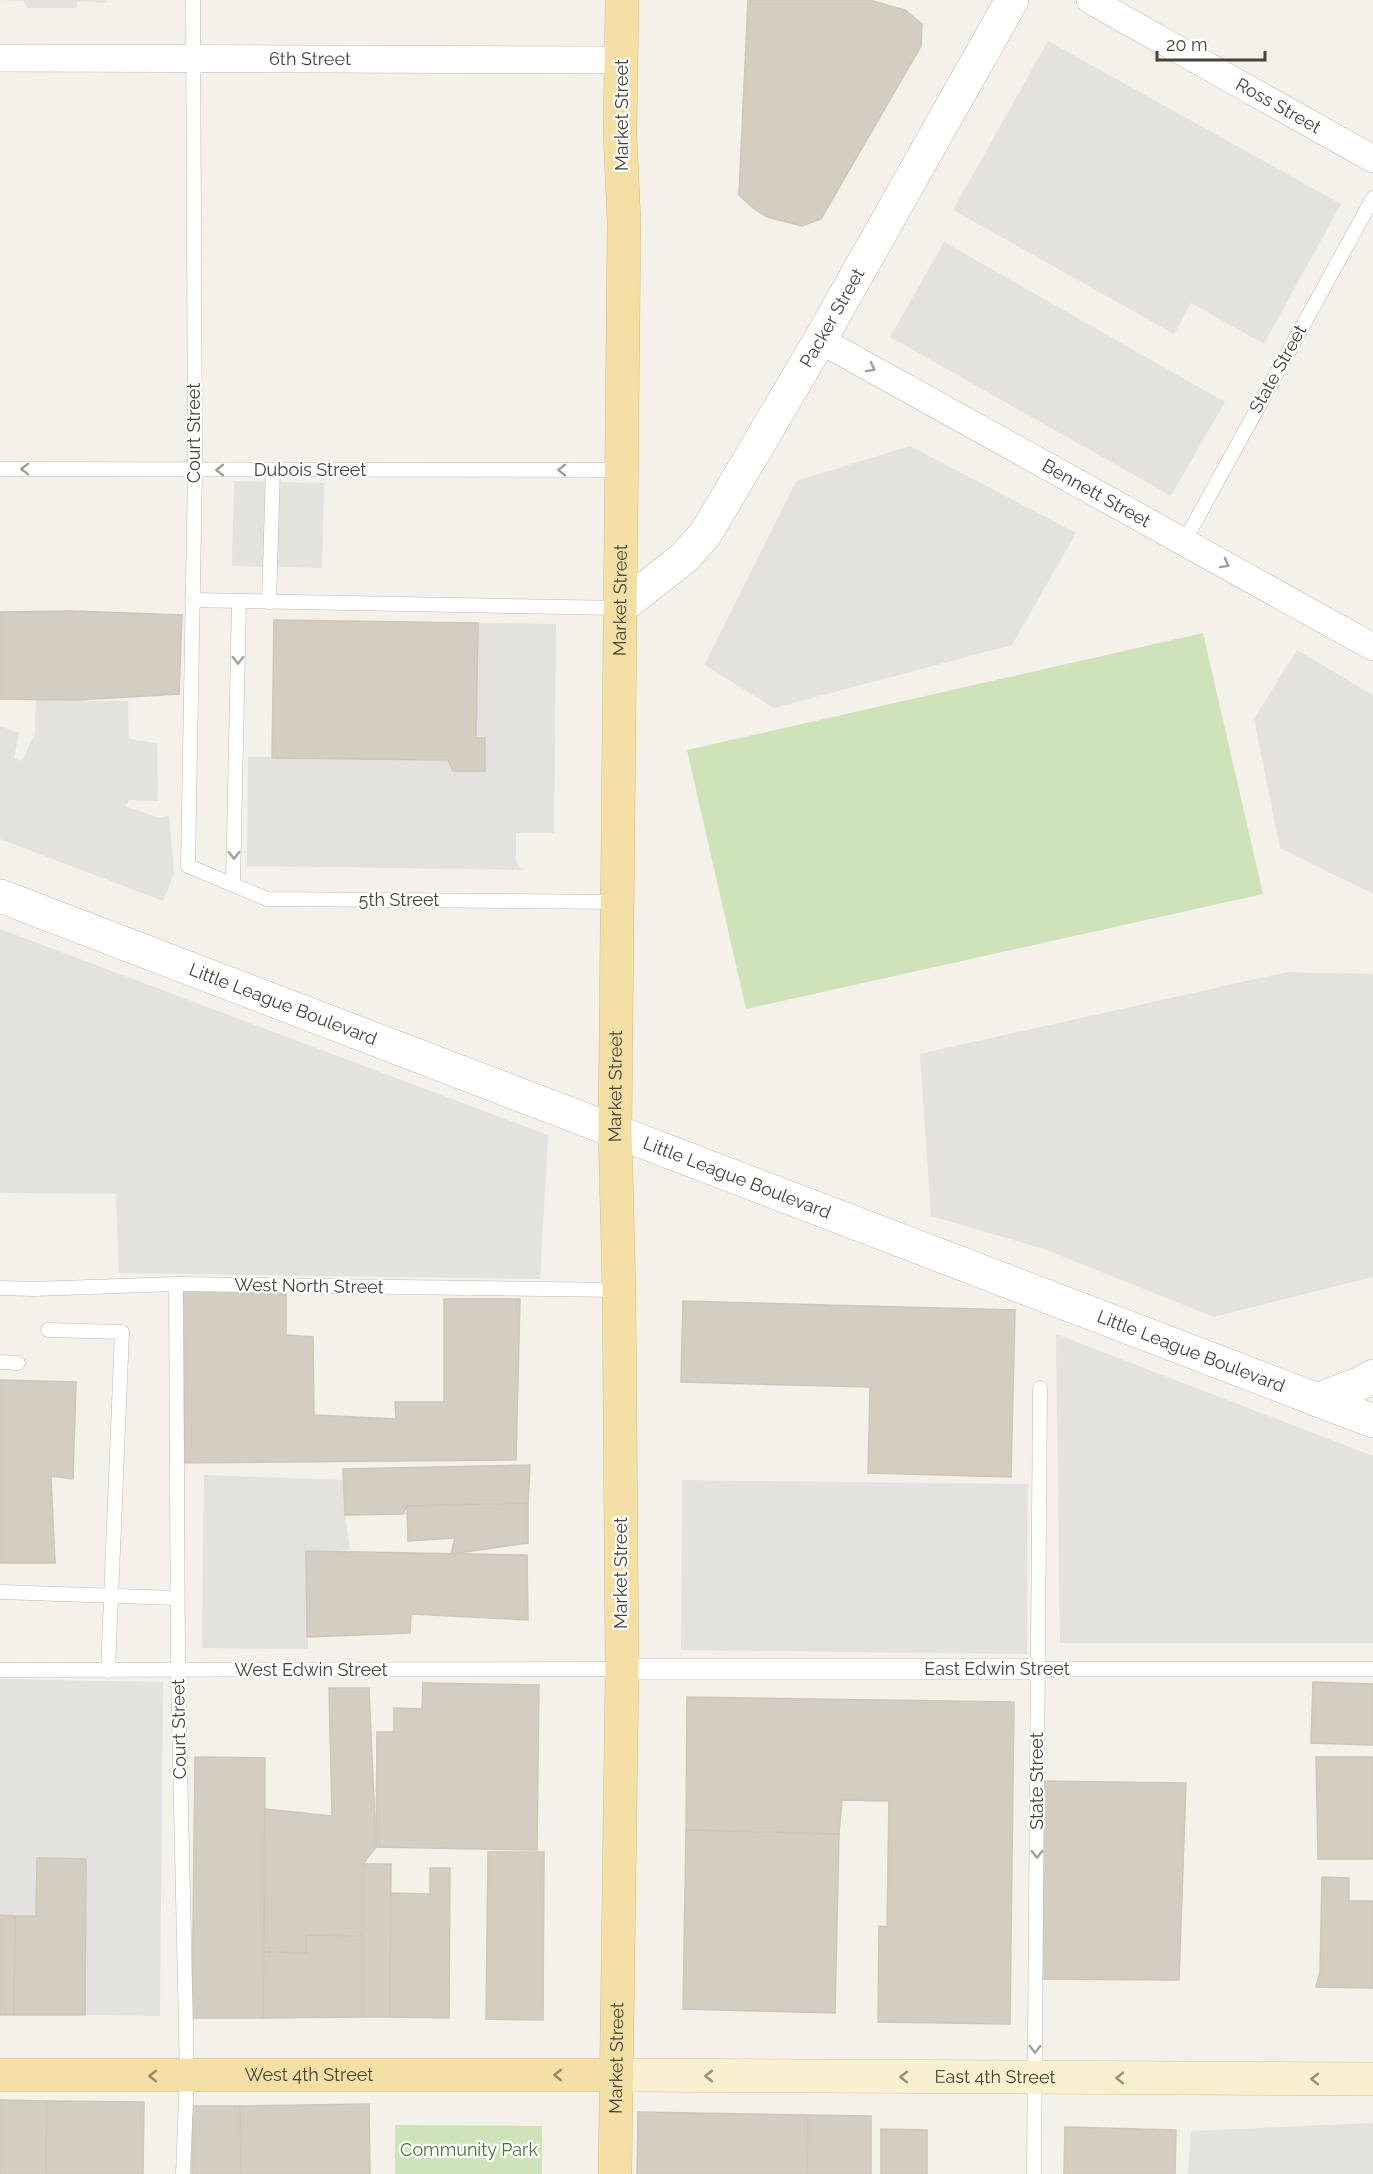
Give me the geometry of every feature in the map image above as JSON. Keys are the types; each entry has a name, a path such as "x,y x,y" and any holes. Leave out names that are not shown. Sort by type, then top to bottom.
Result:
{"main road":[{"name":"Market Street","path":"615,2174 622,1670 619,1290 615,1130 624,222 620,133 622,0"},
{"name":"West 4th Street","path":"0,2075 616,2075"},
{"name":"East 4th Street","path":"616,2075 1373,2079"}],"street":[{"name":"Packer Street","path":"620,608 684,558 706,533 819,340 1012,0"},
{"name":"Ross Street","path":"1090,0 1373,159"},
{"name":"6th Street","path":"0,57 621,60"},
{"name":"Bennett Street","path":"819,340 1373,646"},
{"name":"Little League Boulevard","path":"0,896 1373,1421"},
{"path":"1317,1400 1359,1384 1373,1376"},
{"name":"East Edwin Street","path":"622,1670 1038,1669"}],"lane":[{"name":"Court Street","path":"188,867 195,470 193,0"},
{"name":"State Street","path":"1184,542 1373,198"},
{"name":"Dubois Street","path":"0,469 620,470"},
{"path":"269,602 273,470"},
{"path":"192,600 620,608"},
{"path":"233,885 239,601"},
{"name":"5th Street","path":"188,867 267,899 617,902"},
{"name":"Court Street","path":"176,1284 177,1598 187,2076 183,2174"},
{"name":"West North Street","path":"0,1288 176,1284 619,1290"},
{"path":"48,1330 122,1332 108,1671"},
{"path":"0,1362 18,1363"},
{"name":"State Street","path":"1035,2174 1040,1388"},
{"path":"0,1592 177,1598"},
{"name":"East Edwin Street","path":"1038,1669 1373,1669"},
{"name":"West Edwin Street","path":"0,1670 622,1670"}],"green space":[{"path":"1203,633 1263,894 746,1009 687,750"},
{"name":"Community Park","path":"395,2125 542,2126 542,2174 395,2174"}],"shaded area":[{"path":"0,0 107,0 107,3 78,1 77,8 27,8 24,1"},
{"path":"1048,41 1341,204 1264,344 1191,303 1174,334 953,210"},
{"path":"944,242 1225,402 1171,496 890,337"},
{"path":"910,446 1076,533 1012,645 774,708 704,665 796,481"},
{"path":"234,481 324,483 322,568 232,566"},
{"path":"478,623 556,624 554,833 516,833 516,862 522,870 247,866 248,757 448,760 476,738"},
{"path":"1297,650 1373,695 1373,894 1280,848 1254,719"},
{"path":"36,700 128,701 129,739 157,743 158,801 129,800 125,806 159,818 169,815 174,874 163,901 0,839 0,726 19,733 14,758 22,761 35,733"},
{"path":"0,929 548,1135 540,1279 119,1273 116,1194 0,1193"},
{"path":"1287,972 1373,974 1373,1277 1214,1317 1044,1249 931,1216 920,1054"},
{"path":"1056,1334 1373,1456 1373,1643 1060,1643"},
{"path":"204,1475 343,1480 350,1550 306,1552 308,1649 202,1648"},
{"path":"682,1480 1028,1484 1027,1654 681,1650"},
{"path":"0,1679 163,1682 160,2016 85,2015 86,1859 37,1858 36,1916 0,1915"},
{"path":"1373,2123 1373,2174 1188,2174 1191,2131"}],"building":[{"path":"748,0 869,0 905,10 922,24 921,46 821,219 802,226 767,217 739,195"},
{"path":"73,611 182,615 179,694 76,700 0,699 0,612"},
{"path":"274,620 478,623 476,738 485,738 485,771 453,771 448,760 272,758"},
{"path":"183,1289 286,1294 286,1335 313,1337 314,1415 396,1419 395,1402 444,1402 444,1299 520,1299 516,1460 185,1463"},
{"path":"683,1301 1015,1310 1011,1477 868,1473 870,1387 681,1382"},
{"path":"0,1380 76,1382 73,1479 51,1476 55,1563 0,1563"},
{"path":"530,1465 528,1503 407,1506 403,1514 345,1515 343,1469"},
{"path":"528,1503 528,1543 451,1554 455,1538 408,1541 407,1506"},
{"path":"306,1551 527,1555 528,1620 411,1614 410,1633 307,1637"},
{"path":"1313,1682 1373,1684 1373,1745 1311,1743"},
{"path":"423,1683 539,1685 537,1850 376,1847 377,1732 394,1732 394,1708 422,1709"},
{"path":"329,1688 369,1688 376,1847 363,1864 363,1936 306,1935 306,1953 264,1952 265,1809 332,1816"},
{"path":"687,1697 1014,1702 1010,2024 878,2022 879,1926 887,1927 889,1801 842,1800 839,1834 686,1830"},
{"path":"195,1757 265,1758 263,2018 192,2018"},
{"path":"1316,1757 1373,1757 1373,1859 1318,1859"},
{"path":"1037,1781 1186,1783 1179,1980 1036,1979"},
{"path":"686,1830 839,1834 835,2013 683,2009"},
{"path":"488,1852 544,1852 543,2020 486,2019"},
{"path":"37,1858 86,1859 85,2015 14,2015 15,1916 36,1916"},
{"path":"363,1864 391,1864 390,2017 363,2017"},
{"path":"430,1868 450,1868 449,2018 390,2017 391,1893 430,1894"},
{"path":"1322,1877 1349,1878 1349,1901 1373,1901 1373,1988 1316,1987 1320,1972"},
{"path":"0,1915 15,1916 14,2015 0,2015"},
{"path":"306,1935 363,1936 363,2017 263,2018 264,1952 306,1953"},
{"path":"0,2100 47,2101 46,2174 0,2174"},
{"path":"47,2101 144,2102 143,2174 46,2174"},
{"path":"369,2104 370,2174 241,2174 240,2106"},
{"path":"192,2106 240,2106 241,2174 192,2174"},
{"path":"638,2112 808,2115 807,2174 637,2174"},
{"path":"808,2115 871,2116 871,2174 807,2174"},
{"path":"1065,2127 1176,2130 1175,2174 1064,2174"},
{"path":"881,2129 927,2130 927,2174 881,2174"}]}
